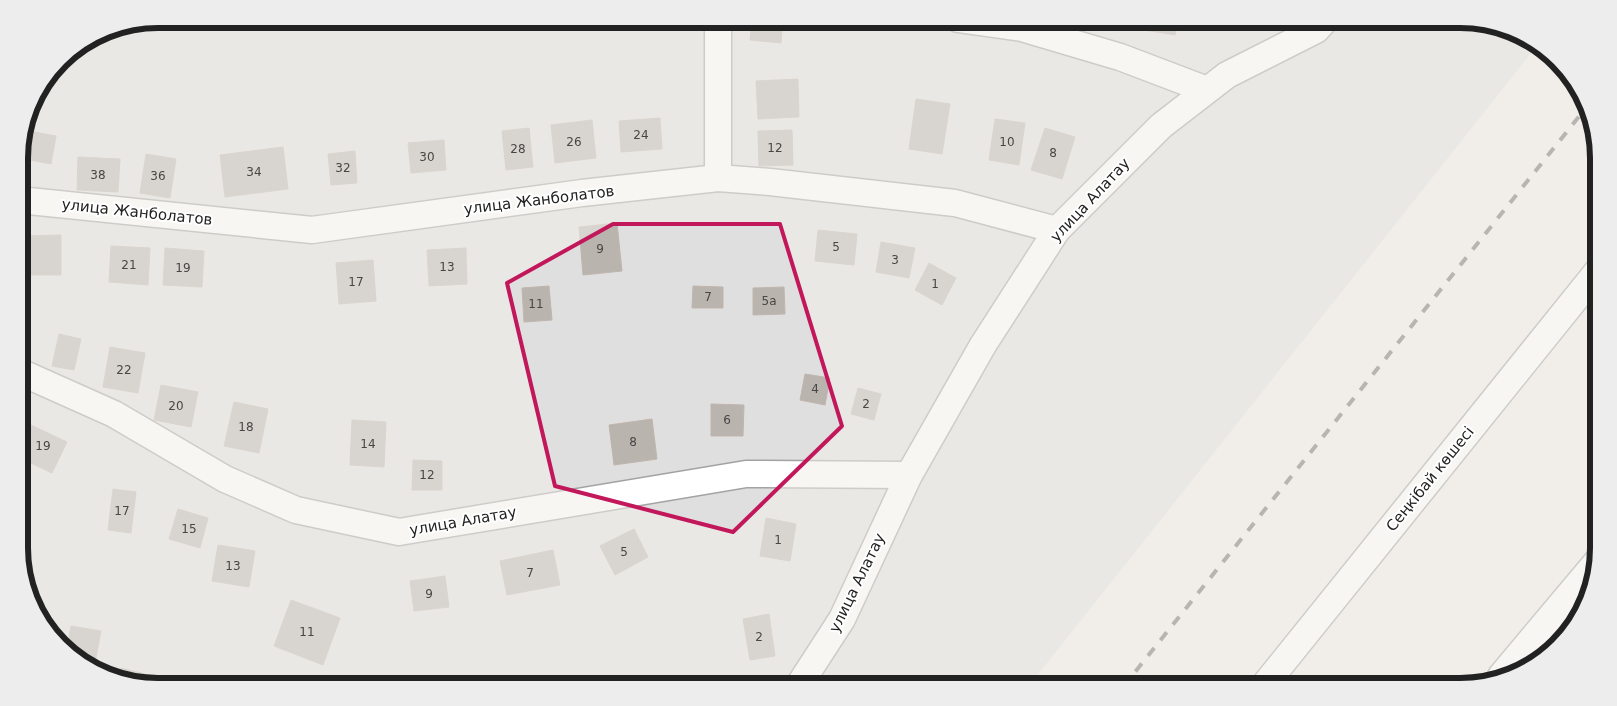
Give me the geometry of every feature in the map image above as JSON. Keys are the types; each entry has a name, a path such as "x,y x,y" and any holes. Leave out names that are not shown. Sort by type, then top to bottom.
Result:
{"street":[{"path":"718,28 718,178"},
{"path":"1022,28 1120,57 1208,90"},
{"name":"улица Алатау","path":"804,678 842,619 908,475 983,345 1057,230 1161,126 1227,75 1318,28"},
{"name":"улица Жанболатов","path":"28,201 312,230 582,193 718,178 955,203 1057,230"},
{"name":"Сеңкібай көшесі","path":"1271,678 1590,281"},
{"name":"улица Алатау","path":"28,376 114,414 225,479 296,510 399,532 746,474 908,475"},
{"path":"1506,670 1587,573"}],"highlighted area":[{"path":"613,224 780,224 842,426 733,532 555,486 507,283"}],"shaded area":[{"path":"149,28 1468,28 1501,34 1533,51 1035,678 149,678 116,672 78,652 54,628 37,598 32,582 28,548 28,149 30,132 37,108 54,78 78,54 116,34"}],"building":[{"path":"751,28 782,28 781,43 750,40"},
{"path":"1144,28 1176,28 1175,35 1144,30"},
{"path":"798,79 799,117 758,119 756,81"},
{"path":"916,99 950,104 942,154 909,149"},
{"path":"660,118 662,149 621,152 619,121"},
{"path":"995,119 1025,123 1019,165 989,160"},
{"path":"592,120 596,158 555,163 551,125"},
{"path":"529,128 533,167 506,170 502,131"},
{"path":"1045,128 1075,137 1062,179 1031,170"},
{"path":"792,130 793,165 759,166 758,131"},
{"path":"30,131 56,136 51,164 28,160"},
{"path":"444,140 446,170 411,173 408,143"},
{"path":"283,147 288,189 225,197 220,155"},
{"path":"355,151 357,183 331,185 328,154"},
{"path":"146,154 176,159 170,198 140,193"},
{"path":"78,157 120,159 118,192 77,190"},
{"path":"617,223 622,271 583,275 579,227"},
{"path":"818,230 857,234 854,265 815,261"},
{"path":"61,235 61,275 28,275 28,236"},
{"path":"881,242 915,248 909,278 876,272"},
{"path":"111,246 150,248 148,285 109,282"},
{"path":"165,248 204,251 202,287 163,285"},
{"path":"466,248 467,284 429,286 427,250"},
{"path":"373,260 376,301 339,304 336,263"},
{"path":"929,263 956,278 942,305 915,290"},
{"path":"549,286 552,320 524,322 522,288"},
{"path":"693,286 723,287 723,308 692,308"},
{"path":"784,287 785,314 753,315 753,288"},
{"path":"59,334 81,339 74,370 52,366"},
{"path":"110,347 145,353 138,393 103,387"},
{"path":"805,374 830,378 825,405 800,400"},
{"path":"161,385 198,392 191,427 154,420"},
{"path":"858,388 881,394 874,420 851,414"},
{"path":"234,402 268,409 259,453 224,446"},
{"path":"711,404 744,405 743,436 711,436"},
{"path":"652,419 657,459 614,465 609,425"},
{"path":"352,420 386,422 384,467 350,465"},
{"path":"31,425 67,442 52,473 28,462 28,432"},
{"path":"413,460 442,461 442,490 412,490"},
{"path":"113,489 136,492 131,533 108,530"},
{"path":"178,509 208,518 200,548 169,539"},
{"path":"766,518 796,524 790,561 760,556"},
{"path":"634,529 648,557 615,575 600,546"},
{"path":"218,545 255,551 249,587 212,581"},
{"path":"553,550 560,585 507,595 500,561"},
{"path":"445,576 449,607 414,611 410,581"},
{"path":"291,600 340,618 323,665 274,646"},
{"path":"769,614 775,656 750,660 743,619"},
{"path":"71,626 101,631 95,662 78,652 68,642"},
{"path":"121,668 160,678 132,676 120,673"}],"railway":[{"path":"1130,678 1582,113"}]}
